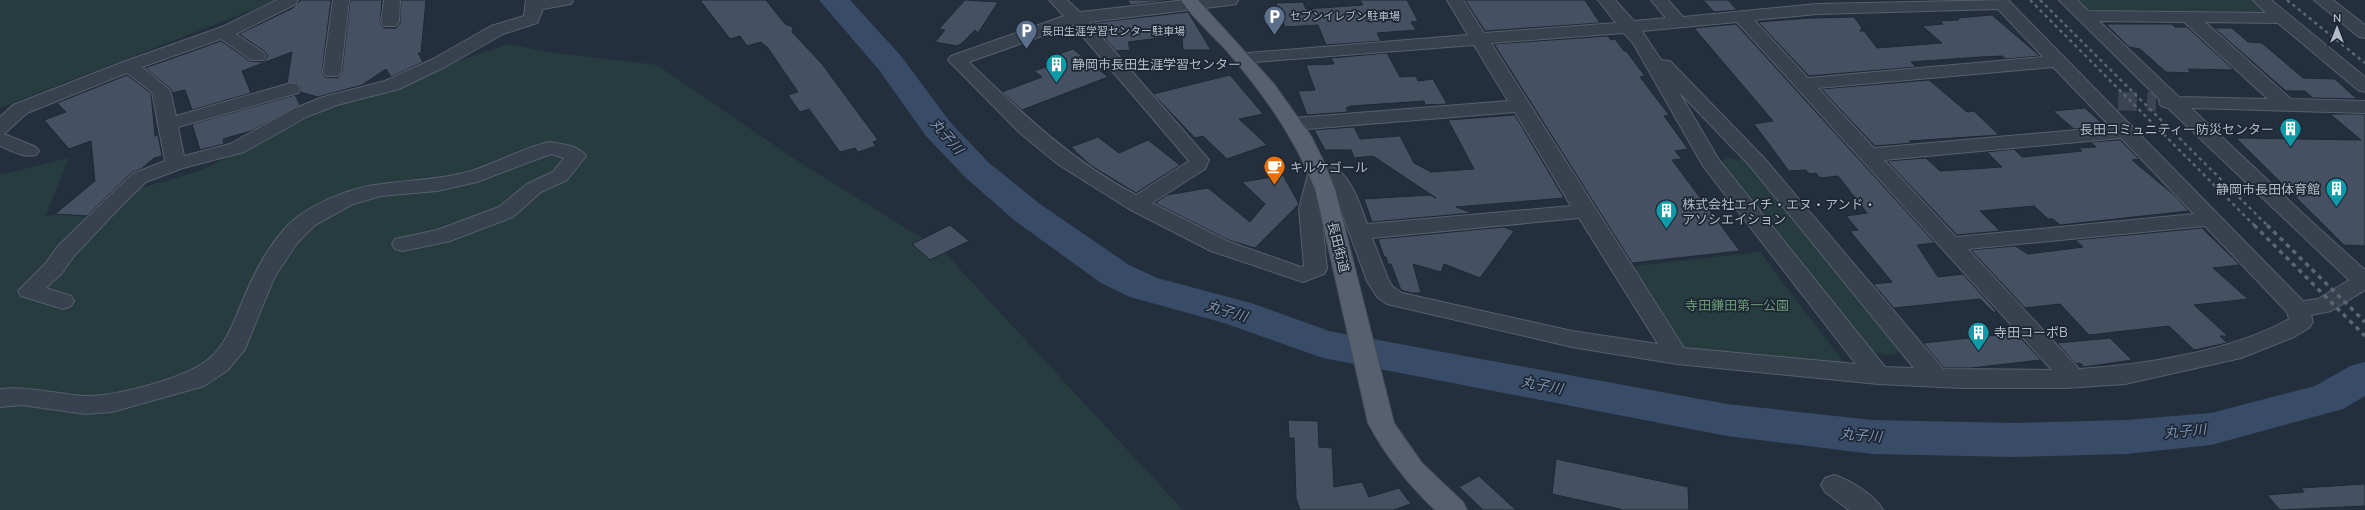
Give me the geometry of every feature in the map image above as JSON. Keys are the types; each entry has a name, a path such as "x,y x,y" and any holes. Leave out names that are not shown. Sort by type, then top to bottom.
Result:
{"main road":[{"name":"長田街道","path":"1191,1 1242,58 1294,124 1319,170 1355,311 1381,423 1392,445 1407,466 1452,510"}],"street":[{"path":"0,129 12,115 20,109 129,66 223,33 290,0"},
{"path":"332,72 341,0"},
{"path":"390,22 392,0"},
{"path":"63,301 29,291 54,268 66,251 116,199 139,178 176,164 237,148 300,113 330,101 392,84 416,74 497,30 531,19 534,3 565,0"},
{"path":"1057,0 1076,18 1199,160 1198,166 1136,204"},
{"path":"1230,0 1191,1 1076,18 957,60 1028,130 1061,156 1136,204 1219,246 1303,275 1316,269 1310,223 1310,209 1319,170 1335,176 1344,191 1378,281 1385,292 1395,299 1572,339 1677,356 1878,375 1936,378 2073,378 2125,375 2192,362 2233,352 2286,331 2301,322 2298,309 2000,2 1901,4 1817,9 1678,22 1635,34 1478,38 1242,58"},
{"path":"1455,0 1585,211 1677,356"},
{"path":"1606,0 1635,34 1757,162 1936,378"},
{"path":"1659,0 1678,22"},
{"path":"2067,0 2165,102 2347,267 2365,280 2323,306 2298,309"},
{"path":"2260,0 2365,86"},
{"path":"2322,0 2365,33"},
{"path":"2084,16 2283,18"},
{"path":"1742,17 2073,378"},
{"path":"2190,18 2286,105"},
{"path":"223,33 257,56"},
{"path":"1635,34 1710,162 1878,375"},
{"path":"1804,84 2058,62"},
{"path":"129,66 161,90 176,164"},
{"path":"168,124 291,89"},
{"path":"2095,100 2118,101"},
{"path":"2165,102 2365,107"},
{"path":"1294,124 1521,106"},
{"path":"1868,155 2126,132"},
{"path":"0,138 29,151"},
{"path":"0,398 22,396 85,405 112,403 195,380 220,364 237,343 263,278 289,238 307,220 346,199 380,190 437,185 470,178 549,148 564,150 576,156 560,176 534,188 506,212 442,236 403,244"},
{"path":"1359,232 1585,211"},
{"path":"1950,244 2211,219"},
{"path":"1834,485 1869,510"}],"green space":[{"path":"0,0 278,0 0,108"},
{"path":"2077,0 2253,0 2269,13 2089,12"},
{"path":"509,44 548,52 657,65 793,158 943,251 1183,510 0,510 0,175 69,158 45,217 199,171 360,94"},
{"path":"1727,158 1746,160 1899,346 1898,353 1890,355 1882,354 1867,348 1722,167 1722,161"},
{"name":"寺田鎌田第一公園","path":"1760,252 1846,365 1678,348 1627,267"}],"building":[{"path":"301,0 331,0 322,72 325,77 338,78 342,72 350,0 382,0 380,22 384,28 396,28 400,23 401,0 426,0 421,53 418,53 423,62 391,77 386,69 362,85 318,97 300,92 301,88 298,84 287,83 292,52 242,71 251,93 192,110 185,90 172,93 171,89 145,68 221,41 250,61 263,62 268,56 264,51 239,34 293,8"},
{"path":"700,0 766,0 785,24 793,27 792,32 822,64 878,140 873,142 876,146 858,152 855,148 840,152 809,109 800,112 788,95 798,92 768,48 761,42 747,46 740,36 730,39"},
{"path":"965,0 998,2 978,33 975,30 957,46 935,42 945,30 939,29"},
{"path":"1127,0 1173,0 1131,5"},
{"path":"1360,0 1407,0 1418,21 1411,22 1416,30 1377,33 1381,41 1326,45 1318,25 1285,27 1276,3 1303,2 1306,9 1363,5"},
{"path":"1465,0 1585,0 1600,23 1485,31"},
{"path":"1703,0 1728,0 1737,10 1714,12"},
{"path":"1188,12 1211,50 1183,50 1182,35 1128,42 1130,50 1116,51 1092,23"},
{"path":"1992,15 2040,56 2006,59 2002,56 1980,57 1911,62 1916,67 1809,76 1758,22 1811,18 1854,17 1862,28 1860,31 1864,31 1877,48 1942,43 1922,26 1943,24 1940,21 1959,20 1958,18"},
{"path":"1736,24 1935,243 1917,245 1938,277 1963,274 1997,312 1993,312 1980,299 1894,308 1873,284 1892,282 1850,231 1858,230 1846,216 1867,213 1838,176 1820,178 1816,173 1809,174 1806,170 1789,171 1754,124 1773,121 1694,28"},
{"path":"2106,24 2172,24 2175,27 2187,27 2234,70 2188,69 2191,73 2166,72 2140,49 2129,47"},
{"path":"2214,28 2232,28 2248,42 2262,43 2303,78 2335,79 2357,99 2313,98 2305,91 2286,91"},
{"path":"1608,36 1611,40 1615,39 1624,51 1626,51 1645,76 1640,77 1669,115 1664,116 1688,149 1675,151 1682,159 1672,160 1740,251 1632,263 1494,44"},
{"name":"静岡市長田生涯学習センター","path":"1073,49 1108,77 1022,110 1002,92 1042,77 1034,71 1051,65 1044,59"},
{"path":"1387,53 1400,77 1416,76 1418,81 1433,79 1447,104 1425,105 1424,101 1351,106 1346,108 1348,112 1307,115 1298,91 1315,90 1306,65 1334,64 1331,58"},
{"path":"127,75 151,93 155,136 158,135 162,156 154,158 141,169 131,173 87,216 55,214 95,181 91,141 69,149 44,120 66,112 57,103"},
{"path":"1230,75 1263,114 1239,119 1267,145 1227,159 1203,136 1195,138 1153,94"},
{"path":"1929,80 1967,112 1974,111 1999,135 1909,141 1912,143 1875,146 1821,89"},
{"path":"295,95 300,105 251,131 223,139 224,144 200,150 192,124"},
{"path":"2085,108 2105,126 2074,129 2053,111"},
{"path":"2330,114 2365,114 2365,246 2344,245 2236,138 2361,140"},
{"path":"1515,115 1564,198 1456,207 1472,213 1372,222 1364,199 1430,195 1436,198 1373,156 1354,158 1351,150 1325,150 1314,130 1354,127 1360,139 1400,136 1414,163 1431,172 1474,169 1448,120"},
{"path":"1098,137 1119,153 1148,140 1180,165 1136,193 1090,165 1071,147"},
{"path":"2120,140 2139,159 2132,160 2174,195 2189,211 2060,225 2053,219 2048,219 2034,206 1980,211 2000,231 1957,235 1887,161 1926,158 1940,171 2002,167 1987,152 2014,149 2022,157 2082,151 2079,148 2096,147 2091,142"},
{"path":"1283,175 1299,204 1255,248 1228,240 1155,203 1167,195 1208,188 1250,222 1265,204 1242,182"},
{"path":"950,225 969,241 930,260 912,244"},
{"path":"1504,227 1514,231 1480,278 1444,264 1441,272 1413,264 1421,293 1411,293 1401,290 1391,264 1388,264 1386,257 1384,257 1378,239"},
{"path":"2202,228 2240,265 2213,268 2248,299 2194,305 2228,336 2220,336 2227,343 2194,350 2169,326 2089,335 2060,304 2025,308 1971,250 2015,246 2028,254 2083,247 2075,240"},
{"name":"寺田コーポB","path":"2016,333 2041,360 1971,368 1944,368 1923,343"},
{"path":"2110,338 2132,360 2084,367 2080,363 2076,364 2057,343"},
{"path":"1288,420 1318,421 1319,447 1332,448 1334,487 1362,482 1369,497 1399,488 1411,504 1393,510 1300,510 1296,498 1294,438 1289,438"},
{"path":"1556,459 1688,487 1689,510 1624,510 1552,494"},
{"path":"1479,476 1516,510 1483,510 1459,487"},
{"path":"2365,484 2365,506 2280,510 2267,495 2304,492 2301,488"}],"waterway":[{"name":"丸子川","path":"834,0 890,63 938,129 977,170 1027,212 1115,274 1144,288 1237,313 1323,344 1727,420 1872,437 2014,440 2126,437 2211,429 2328,398 2365,377"}],"tunnel":[{"path":"2118,101 2156,102"}],"railway":[{"path":"2030,0 2255,226"},
{"path":"2040,0 2268,226"},
{"path":"2287,0 2365,63"},
{"path":"2267,225 2365,322"},
{"path":"2255,226 2365,336"}],"place":[{"name":"セブンイレブン駐車場","path":"1275,36"},
{"name":"長田生涯学習センター駐車場","path":"1027,50"},
{"name":"静岡市長田生涯学習センター","path":"1056,84"},
{"name":"長田コミュニティー防災センター","path":"2290,148"},
{"name":"キルケゴール","path":"1274,186"},
{"name":"静岡市長田体育館","path":"2336,208"},
{"name":"株式会社エイチ・エヌ・アンド・ アソシエイション","path":"1666,230"},
{"name":"寺田コーポB","path":"1979,352"}]}
